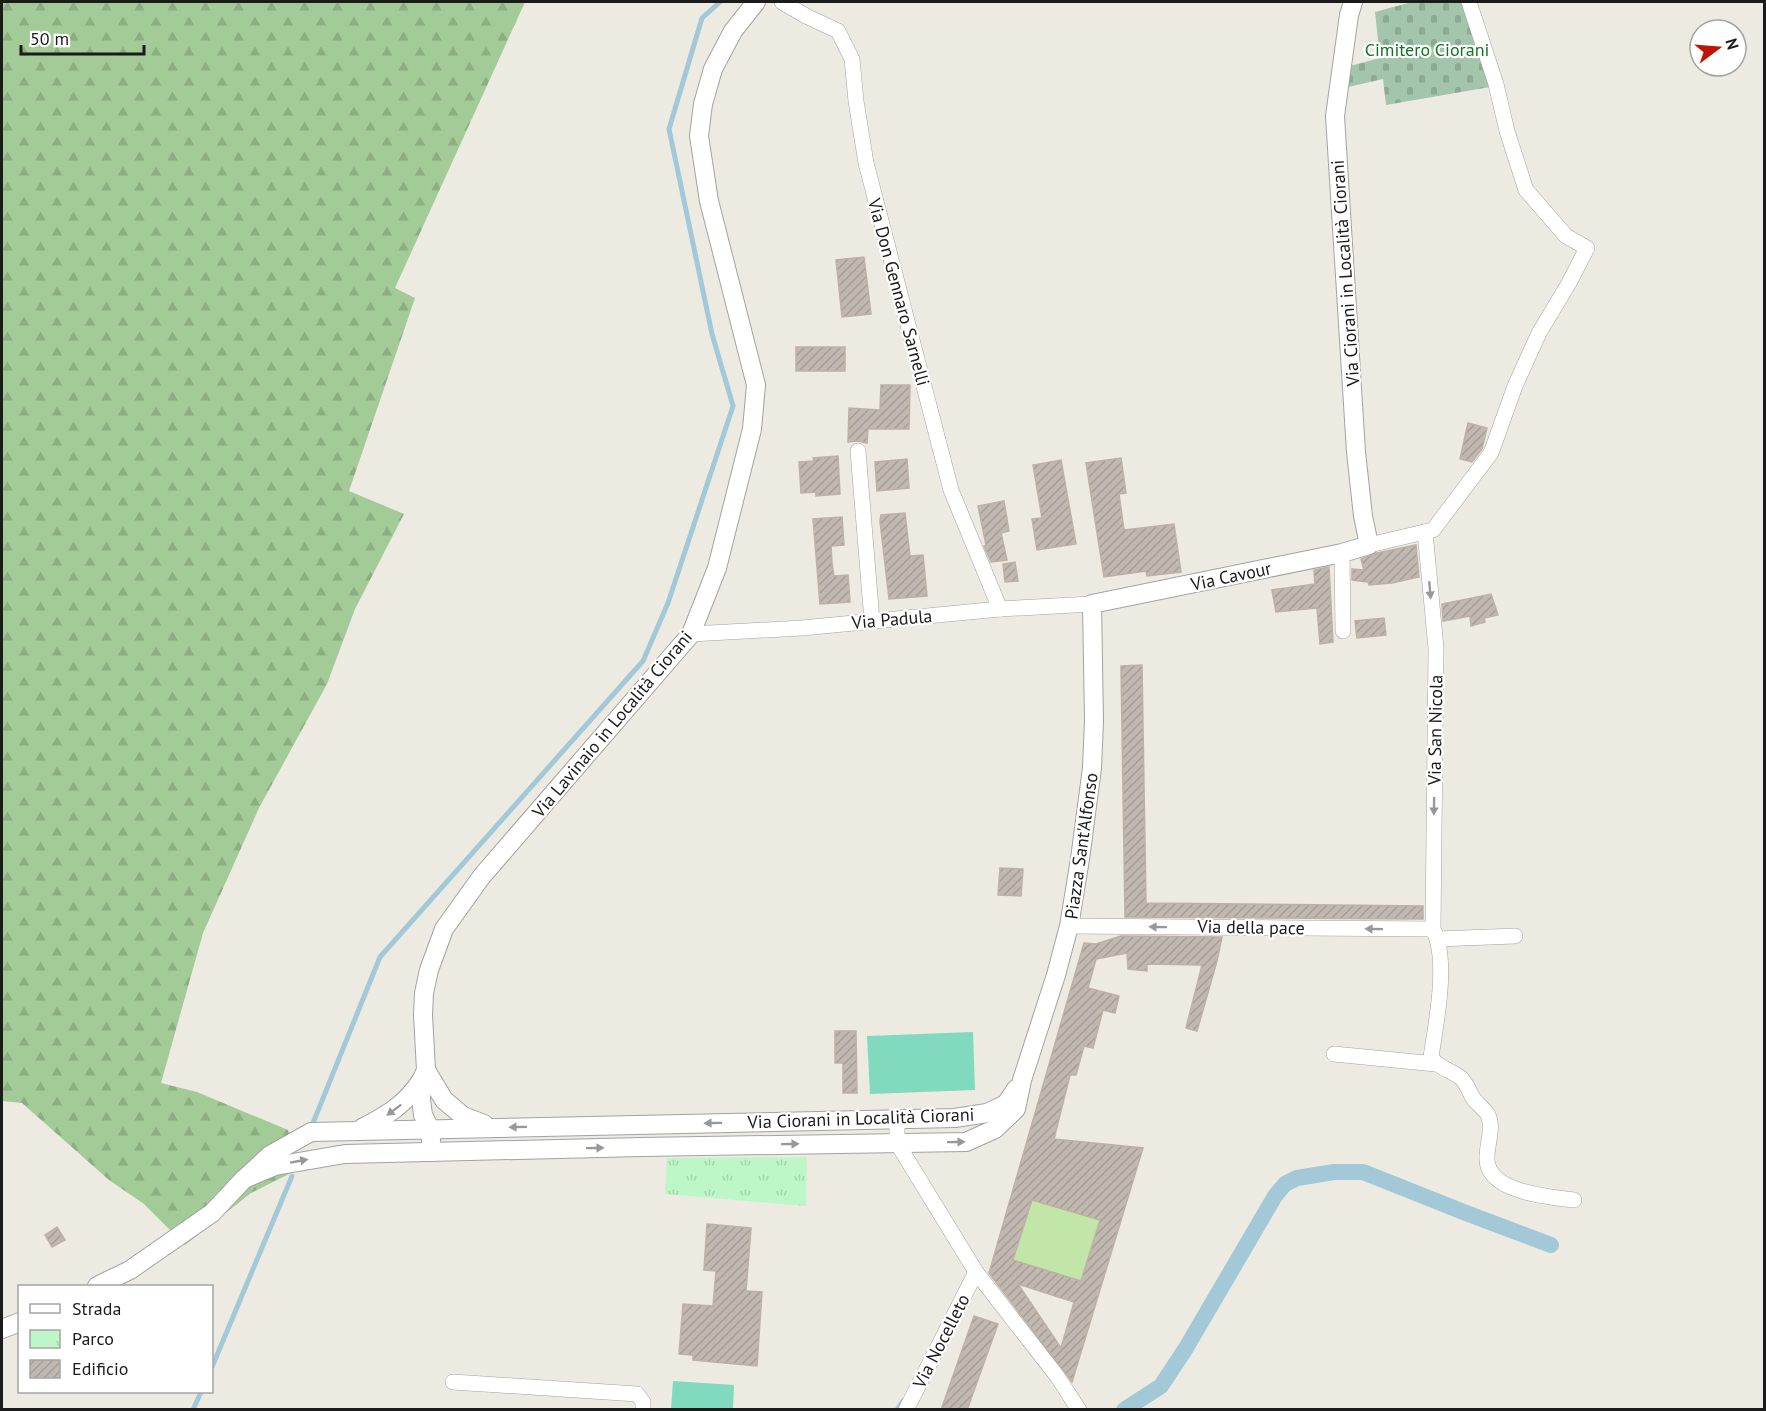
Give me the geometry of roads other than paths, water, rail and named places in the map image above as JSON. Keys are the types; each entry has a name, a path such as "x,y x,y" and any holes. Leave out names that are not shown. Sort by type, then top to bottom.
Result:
{"street":[{"name":"Via Lavinaio in Località Ciorani","path":"432,1152 430,1129 423,1115 421,1100 427,1076 424,993 429,970 444,929 482,876 692,634 720,556 752,429 756,385 709,201 699,136 703,104 713,69 733,31 756,2"},
{"name":"Via Don Gennaro Sarnelli","path":"782,2 838,31 852,59 866,163 951,490 1000,609"},
{"name":"Via Ciorani in Località Ciorani","path":"1353,2 1348,15 1335,116 1356,452 1369,545"},
{"path":"1369,545 1433,530 1491,453 1515,386 1539,333 1587,248 1566,236 1526,190 1507,131 1496,84 1469,2"},
{"path":"858,451 872,621"},
{"name":"Via San Nicola","path":"1425,532 1436,648 1436,934 1440,984 1431,1057 1436,1064"},
{"name":"Via Cavour","path":"1092,604 1342,553 1369,545"},
{"path":"1342,553 1343,631"},
{"name":"Via Padula","path":"692,634 802,628 1000,609 1092,604"},
{"name":"Piazza Sant'Alfonso","path":"1022,1080 1053,986 1069,926 1092,768 1094,721 1092,604"},
{"name":"Via della pace","path":"1069,926 1515,936"},
{"path":"1334,1054 1436,1064 1453,1072 1463,1080 1473,1099 1485,1110 1489,1118 1487,1158 1488,1167 1494,1178 1508,1186 1539,1196 1574,1200"},
{"path":"358,1131 388,1115 405,1102 427,1076 444,1100 464,1116 494,1128"},
{"name":"Via Ciorani in Località Ciorani","path":"101,1285 130,1270 212,1213 270,1155 311,1131 955,1118 987,1113 1006,1104 1022,1080"},
{"name":"Via Ciorani in Località Ciorani","path":"244,1179 275,1166 345,1154 966,1142 995,1129 1016,1109 1022,1080"},
{"path":"897,1120 897,1143 976,1272 1058,1376 1079,1410"},
{"name":"Via Nocelleto","path":"906,1410 976,1272"},
{"path":"2,1329 18,1323"},
{"path":"453,1382 637,1394 643,1402 643,1410"}],"waterway":[{"path":"313,1123 380,957 643,661 668,603 733,406 712,334 669,129 702,18 720,2"},
{"path":"1124,1410 1161,1386 1186,1348 1275,1196 1285,1184 1297,1178 1334,1172 1363,1172 1551,1245"},
{"path":"213,1365 292,1176"},
{"path":"193,1410 201,1393"},
{"path":"897,1410 903,1401"}],"park label":[{"name":"Cimitero Ciorani","path":"1427,49"}]}
